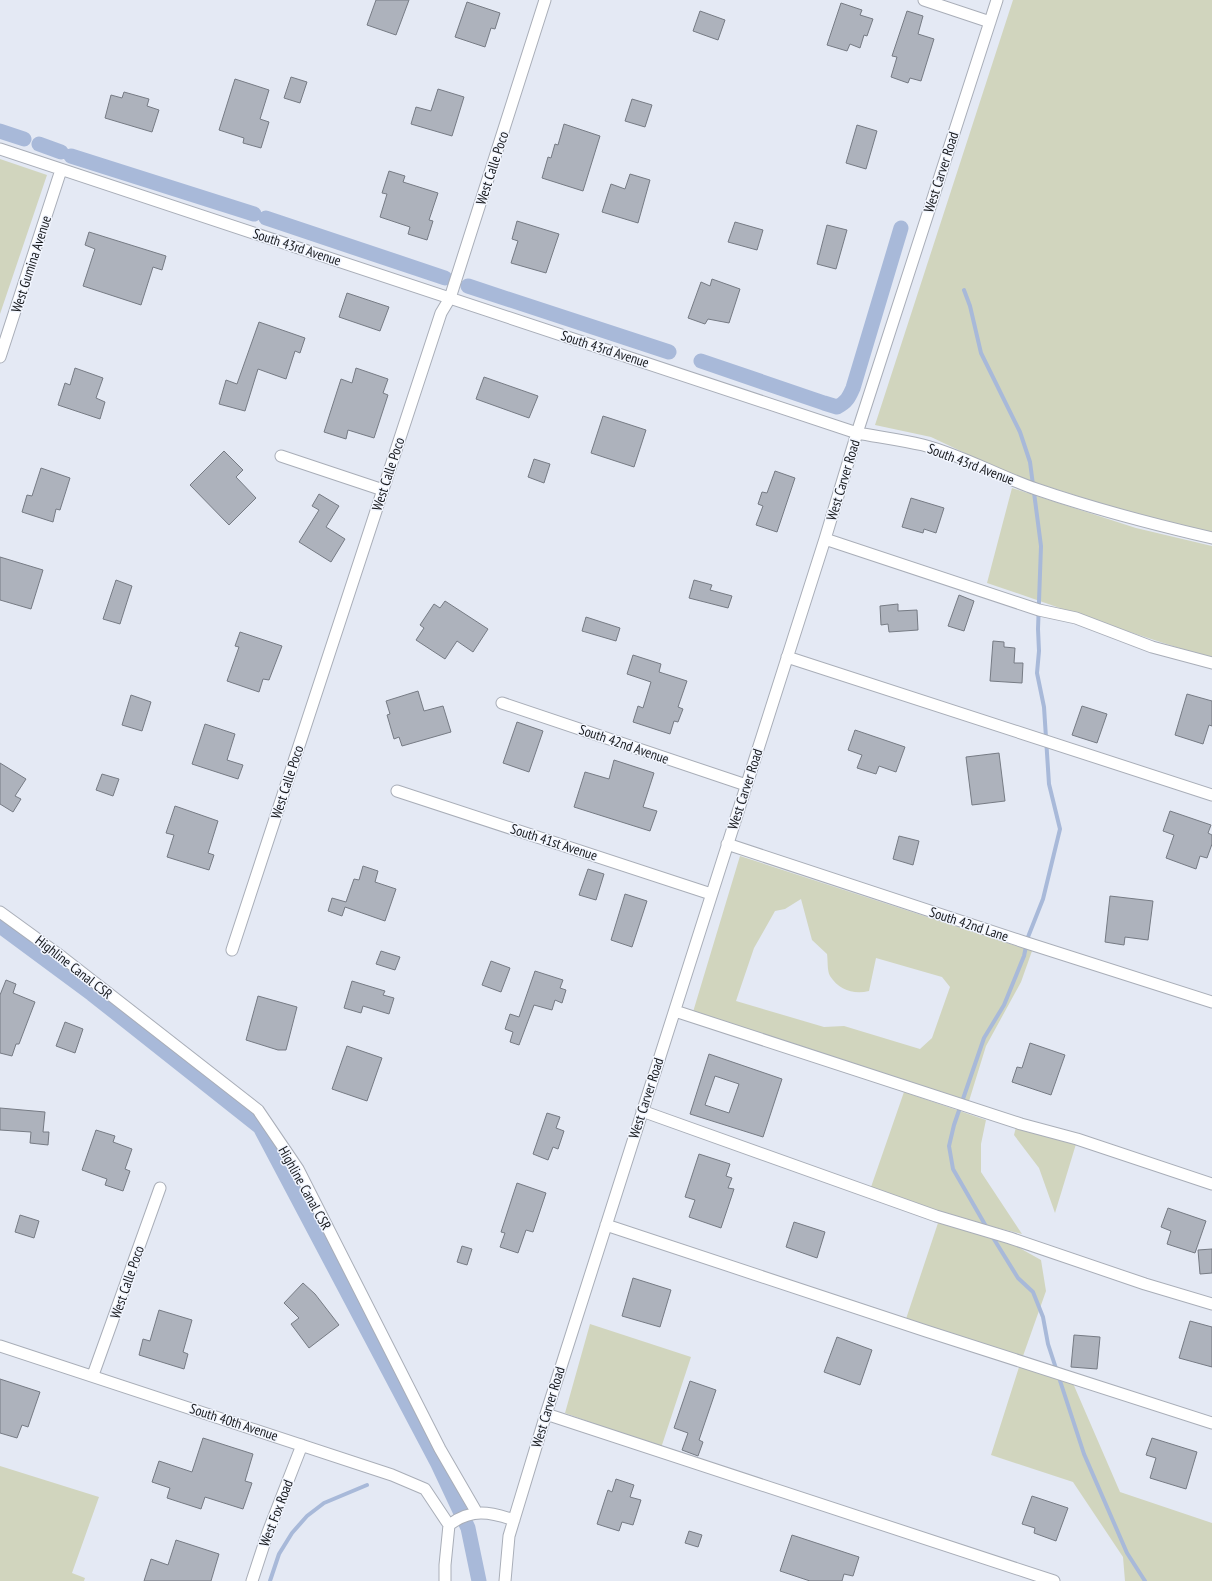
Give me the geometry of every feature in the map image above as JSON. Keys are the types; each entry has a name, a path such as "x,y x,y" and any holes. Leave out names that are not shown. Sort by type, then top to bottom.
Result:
{"street":[{"name":"West Calle Poco","path":"232,950 441,313 450,298 546,0"},
{"path":"924,0 990,22"},
{"name":"West Carver Road","path":"505,1581 509,1536 546,1414 825,539 857,433 997,0"},
{"name":"South 43rd Avenue","path":"0,149 857,433 923,445 962,458 1034,489 1137,521 1212,538"},
{"name":"West Gumina Avenue","path":"0,357 62,170"},
{"path":"281,456 383,490"},
{"path":"825,539 1039,610 1076,618 1152,647 1212,663"},
{"path":"787,657 1212,795"},
{"name":"South 42nd Avenue","path":"502,703 746,785"},
{"name":"South 41st Avenue","path":"397,791 711,894"},
{"name":"South 42nd Lane","path":"727,844 1027,943 1212,1002"},
{"name":"Highline Canal CSR","path":"0,912 62,957 258,1110 298,1169 440,1449 477,1513"},
{"path":"675,1011 1021,1124 1077,1139 1212,1184"},
{"path":"642,1110 936,1216 1010,1238 1145,1284 1212,1304"},
{"name":"West Calle Poco","path":"93,1375 160,1188"},
{"path":"606,1225 926,1331 1212,1423"},
{"name":"South 40th Avenue","path":"0,1346 93,1375 392,1475 425,1489 453,1522"},
{"path":"546,1414 1054,1581"},
{"name":"West Fox Road","path":"252,1581 268,1532 302,1445"},
{"path":"445,1581 444,1565 453,1522 477,1513 490,1512 514,1520"}],"green space":[{"path":"1013,0 1212,0 1212,533 1128,512 1011,475 931,437 875,425"},
{"path":"0,159 47,175 0,314"},
{"path":"1012,488 1136,528 1212,546 1212,658 1127,631 987,583"},
{"path":"740,856 1032,951 1021,982 986,1046 969,1101 693,1012","holes":["801,899 812,940 827,954 830,976 842,988 852,992 869,991 876,958 942,977 950,987 932,1038 920,1049 844,1026 824,1027 736,1001 754,948 775,911 785,909"]},
{"path":"904,1092 986,1120 981,1144 981,1172 1022,1234 940,1214 871,1187"},
{"path":"1016,1127 1076,1144 1055,1213 1039,1168 1014,1135"},
{"path":"938,1223 1007,1241 1041,1260 1046,1291 1023,1356 906,1319"},
{"path":"590,1324 691,1357 661,1448 565,1413"},
{"path":"1020,1364 1072,1381 1120,1492 1212,1523 1212,1581 1125,1581 1123,1557 1073,1482 991,1455"},
{"path":"0,1466 99,1497 72,1573 85,1578 84,1581 0,1581"}],"building":[{"path":"376,0 409,0 396,35 367,25"},
{"path":"467,2 500,13 495,29 491,28 485,47 455,37"},
{"path":"841,3 862,10 860,15 873,19 867,36 864,35 860,48 850,44 847,51 827,45"},
{"path":"700,11 725,20 718,40 693,31"},
{"path":"907,11 923,16 918,34 934,39 921,81 910,78 908,83 891,77 897,57 892,56"},
{"path":"291,77 307,82 300,103 284,98"},
{"path":"235,79 269,90 260,119 269,122 261,148 243,143 244,138 219,130"},
{"path":"438,89 464,97 452,136 411,124 416,107 431,111"},
{"path":"124,92 149,99 147,106 159,110 152,132 105,118 111,95 122,98"},
{"path":"632,99 652,105 645,127 625,121"},
{"path":"564,124 600,136 583,191 542,178 548,157 551,158 555,144 558,145"},
{"path":"857,125 877,131 866,169 846,163"},
{"path":"389,171 405,176 403,182 438,193 429,220 433,221 427,240 408,234 410,227 380,217 387,194 382,193"},
{"path":"630,174 650,180 638,223 602,212 611,184 625,189"},
{"path":"517,221 559,234 546,273 511,263 518,241 512,239"},
{"path":"735,222 763,230 757,250 728,242"},
{"path":"827,225 847,230 836,269 817,264"},
{"path":"89,232 166,256 162,270 153,267 141,305 83,286 95,249 85,245"},
{"path":"712,279 740,289 729,323 708,319 705,324 688,318 701,282 710,286"},
{"path":"347,293 389,307 380,331 339,317"},
{"path":"259,322 305,338 300,353 295,351 286,379 258,369 245,411 219,404 226,380 237,384"},
{"path":"75,368 103,378 96,398 105,402 100,419 58,405 65,383 70,385"},
{"path":"356,368 388,379 383,393 388,395 374,438 348,430 346,439 324,432 341,379 352,383"},
{"path":"484,377 538,396 529,418 476,399"},
{"path":"603,416 646,430 634,467 591,453"},
{"path":"224,451 243,470 236,477 256,498 229,525 190,485"},
{"path":"534,459 550,464 544,483 528,477"},
{"path":"41,468 70,478 60,510 56,509 53,522 22,512 27,495 32,496"},
{"path":"775,471 795,478 777,532 756,525 763,506 758,504 762,492 767,493"},
{"path":"319,494 339,506 326,527 345,539 331,562 299,542 319,510 312,506"},
{"path":"911,498 944,508 936,533 924,529 923,533 902,527"},
{"path":"0,557 43,570 31,609 0,600"},
{"path":"116,580 132,586 120,624 103,619"},
{"path":"694,580 712,585 710,590 732,596 728,608 689,598"},
{"path":"959,595 974,601 964,631 948,626"},
{"path":"445,601 488,629 473,652 457,641 445,659 416,640 424,628 420,625 434,604 440,608"},
{"path":"898,604 898,611 917,610 918,630 889,632 888,624 881,625 880,606"},
{"path":"586,617 620,628 616,641 582,631"},
{"path":"240,632 282,646 269,680 263,679 259,692 227,681 239,647 235,646"},
{"path":"993,641 1004,642 1004,647 1015,648 1014,663 1023,663 1022,683 990,681"},
{"path":"633,655 661,664 659,672 687,681 678,707 683,709 678,722 674,721 670,734 633,722 638,706 643,708 651,682 627,674"},
{"path":"418,691 424,711 443,706 451,732 402,746 399,737 394,739 387,715 390,714 386,701"},
{"path":"1187,694 1212,701 1212,726 1209,725 1203,744 1175,735"},
{"path":"131,695 151,702 142,731 122,725"},
{"path":"1082,706 1107,714 1097,743 1072,735"},
{"path":"517,722 543,731 529,772 503,763"},
{"path":"205,724 235,734 227,760 243,765 238,779 192,764"},
{"path":"855,730 905,747 896,772 879,766 876,774 857,768 862,755 848,750"},
{"path":"999,753 1005,801 972,805 966,757"},
{"path":"614,760 654,773 643,807 657,811 650,831 574,807 585,772 609,779"},
{"path":"0,763 26,779 15,796 21,799 13,812 0,804"},
{"path":"102,774 119,779 113,796 96,790"},
{"path":"175,806 218,821 208,853 214,855 209,870 167,857 174,835 166,833"},
{"path":"1170,811 1211,825 1208,833 1212,835 1212,844 1207,858 1200,856 1196,869 1166,858 1174,835 1163,831"},
{"path":"899,836 919,841 913,865 893,859"},
{"path":"363,866 378,871 375,882 396,889 385,921 345,907 342,916 328,911 332,898 346,902 354,879 359,880"},
{"path":"588,869 604,874 596,900 579,895"},
{"path":"625,894 647,901 632,947 611,940"},
{"path":"1110,896 1153,901 1148,940 1125,937 1124,945 1105,942"},
{"path":"381,951 400,957 395,970 376,964"},
{"path":"491,961 510,968 501,992 482,985"},
{"path":"535,971 563,980 560,988 566,990 562,1003 555,1000 552,1010 534,1005 519,1045 510,1042 513,1032 505,1029 510,1014 519,1017"},
{"path":"6,980 16,984 13,993 35,1002 19,1044 16,1044 12,1056 0,1053 0,995"},
{"path":"352,981 385,991 383,995 394,998 389,1014 363,1006 361,1013 344,1008"},
{"path":"258,996 297,1007 286,1050 278,1050 246,1040"},
{"path":"65,1022 83,1029 75,1053 56,1046"},
{"path":"1030,1043 1065,1055 1051,1095 1012,1082 1017,1067 1022,1068"},
{"path":"347,1046 382,1058 367,1101 332,1089"},
{"path":"709,1054 782,1079 763,1137 690,1114","holes":["715,1076 739,1084 729,1113 705,1105"]},
{"path":"0,1108 45,1112 43,1132 49,1132 48,1145 30,1143 31,1132 0,1130"},
{"path":"547,1113 560,1117 556,1128 564,1131 558,1149 553,1147 548,1160 533,1154"},
{"path":"96,1130 115,1136 113,1142 132,1149 125,1169 130,1171 123,1191 105,1185 107,1179 82,1170"},
{"path":"699,1154 730,1164 726,1176 732,1178 728,1188 734,1189 721,1228 689,1217 695,1200 685,1197"},
{"path":"517,1183 546,1193 533,1232 526,1230 518,1253 500,1247 505,1233 501,1232"},
{"path":"1168,1208 1206,1221 1195,1253 1167,1244 1171,1231 1161,1227"},
{"path":"20,1215 39,1221 34,1238 15,1232"},
{"path":"794,1222 825,1232 817,1258 786,1247"},
{"path":"462,1246 472,1249 467,1265 457,1262"},
{"path":"1212,1249 1212,1273 1200,1274 1198,1250"},
{"path":"633,1278 671,1290 660,1327 622,1316"},
{"path":"303,1283 315,1294 339,1325 309,1348 291,1324 299,1318 284,1303"},
{"path":"159,1310 192,1320 183,1352 188,1354 184,1369 139,1355 143,1339 150,1341"},
{"path":"1190,1321 1212,1327 1212,1367 1179,1358"},
{"path":"1074,1335 1100,1337 1097,1369 1071,1367"},
{"path":"837,1337 872,1350 860,1385 824,1372"},
{"path":"0,1379 40,1392 28,1427 22,1425 17,1438 0,1433"},
{"path":"690,1381 716,1390 699,1440 703,1442 698,1456 682,1450 688,1433 674,1428"},
{"path":"203,1438 253,1454 245,1481 252,1483 243,1509 205,1497 201,1509 167,1498 170,1488 152,1482 159,1461 192,1472"},
{"path":"1152,1438 1197,1452 1186,1489 1150,1478 1156,1458 1146,1455"},
{"path":"616,1479 634,1485 630,1497 641,1500 633,1525 622,1522 619,1531 597,1524 608,1490 612,1492"},
{"path":"1032,1496 1068,1508 1056,1541 1034,1533 1035,1528 1022,1524"},
{"path":"689,1531 702,1535 698,1547 685,1543"},
{"path":"792,1535 859,1557 853,1576 844,1574 842,1581 810,1581 780,1571"},
{"path":"176,1540 219,1554 211,1581 144,1581 151,1559 168,1565"}],"waterway":[{"path":"0,131 24,139"},
{"path":"39,144 61,152"},
{"path":"71,156 254,214"},
{"path":"266,218 445,278"},
{"path":"701,361 837,407 847,399 853,388 901,228"},
{"path":"468,286 669,352"},
{"path":"964,290 970,306 981,353 1020,432 1030,462 1041,546 1038,629 1039,651 1037,673 1044,707 1049,784 1060,829 1043,899 1028,937 1024,956 1004,1005 984,1038 954,1125 949,1146 953,1169 987,1228"},
{"path":"0,926 92,994 260,1127 438,1464 468,1528 479,1581"},
{"path":"992,1236 1018,1278 1033,1292 1043,1317 1048,1344 1084,1454 1127,1553 1145,1581"},
{"path":"270,1581 279,1554 292,1533 307,1516 324,1503 367,1485"}]}
